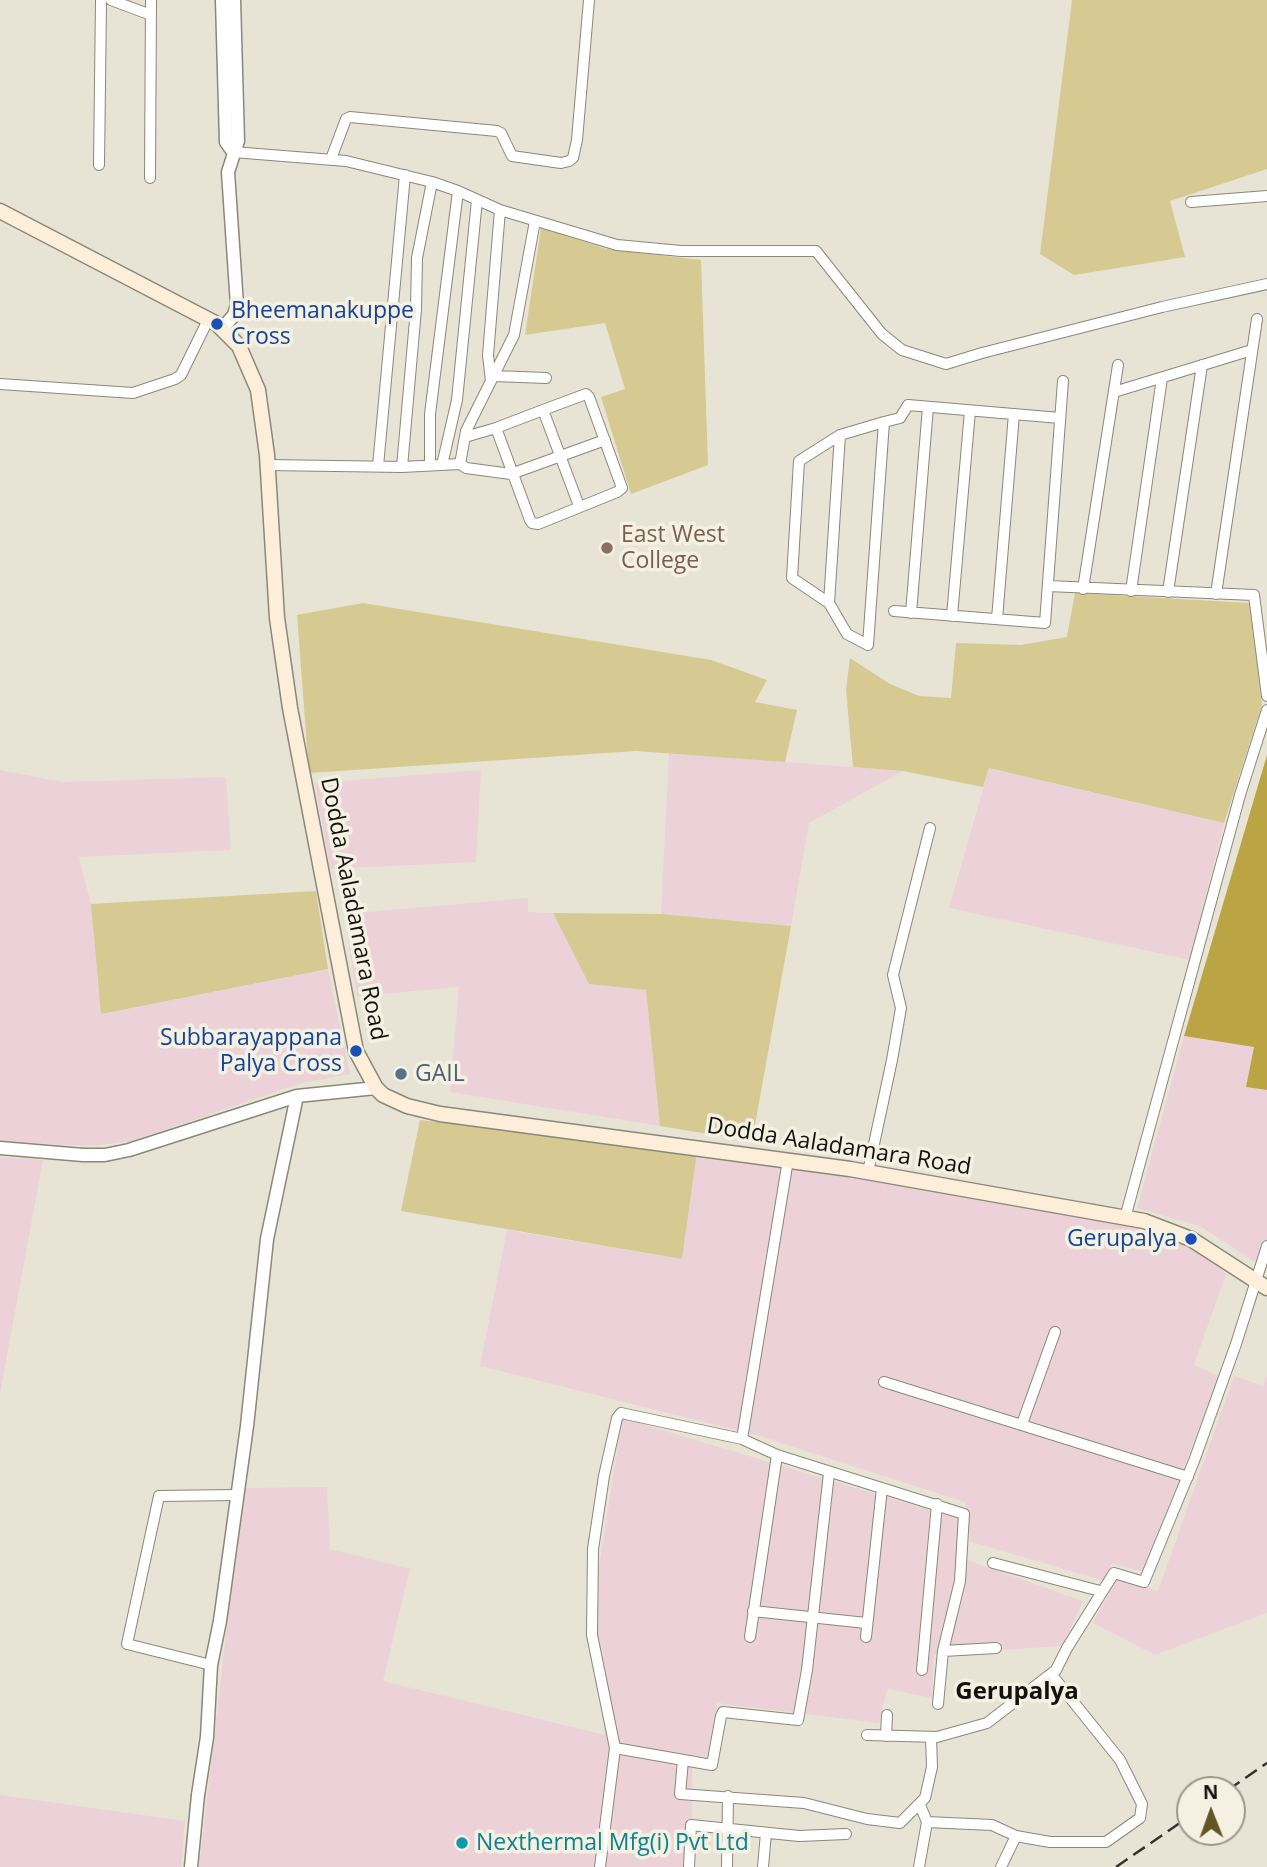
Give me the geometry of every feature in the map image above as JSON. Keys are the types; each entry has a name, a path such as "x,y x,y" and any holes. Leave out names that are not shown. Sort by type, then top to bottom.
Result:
{"main road":[{"name":"Dodda Aaladamara Road","path":"0,211 208,320 222,329 239,346 258,390 268,465 276,618 355,1051 376,1088 383,1095 407,1106 440,1114 868,1172 1144,1221 1191,1239 1261,1285"}],"street":[{"path":"99,165 101,0"},
{"path":"111,0 151,15"},
{"path":"150,178 151,0"},
{"path":"222,0 225,131 226,142 233,152"},
{"path":"222,329 234,315 237,305 228,172 238,141 234,0"},
{"path":"331,159 346,119 350,117 497,131 501,133 512,156 561,163 569,161 578,140 589,0"},
{"path":"233,152 331,159 405,175 458,191 500,211 617,245 681,251 816,251 882,334 902,350 946,364 1149,311 1267,284"},
{"path":"378,466 405,175"},
{"path":"402,467 416,309 417,258 432,183"},
{"path":"430,465 430,414 458,191"},
{"path":"1191,202 1267,196"},
{"path":"442,465 457,400 477,200"},
{"path":"493,379 488,355 500,211"},
{"path":"460,464 465,437 514,335 535,221"},
{"path":"0,384 132,393 181,375 208,320"},
{"path":"1216,594 1257,320"},
{"path":"1114,392 1252,350"},
{"path":"1083,589 1118,365"},
{"path":"1168,592 1202,365"},
{"path":"1131,590 1162,377"},
{"path":"493,379 546,378"},
{"path":"894,611 1045,622 1063,381"},
{"path":"465,437 586,394 622,488 538,524 533,523 496,428"},
{"path":"884,422 869,645 847,634 829,603 792,578 799,461 840,435 884,422 900,418 908,405 1060,418"},
{"path":"911,613 928,407"},
{"path":"543,410 579,506"},
{"path":"952,616 970,411"},
{"path":"997,619 1014,414"},
{"path":"829,603 840,435"},
{"path":"268,465 402,467 460,464 466,468 508,474 605,440"},
{"path":"1048,586 1254,596 1267,696"},
{"path":"1125,1218 1240,795 1267,710"},
{"path":"868,1172 901,1008 893,975 930,828"},
{"path":"0,1148 83,1156 105,1155 129,1150 297,1096 376,1088"},
{"path":"191,1867 206,1737 211,1665 237,1495 260,1317 267,1239 297,1096"},
{"path":"742,1439 788,1160"},
{"path":"867,1735 884,1739 931,1737 987,1723 1056,1670 1100,1591 1114,1573 1144,1582 1188,1477 1261,1285 1267,1247"},
{"path":"1023,1424 1055,1332"},
{"path":"884,1382 1188,1477"},
{"path":"600,1867 615,1748 592,1635 593,1549 604,1476 617,1418 625,1412 742,1439 777,1455 829,1473 964,1514 960,1581 943,1651 938,1704"},
{"path":"750,1637 777,1455"},
{"path":"615,1748 712,1765 721,1716 726,1711 798,1720 807,1670 829,1473"},
{"path":"866,1637 882,1488"},
{"path":"211,1665 127,1644 159,1496 237,1495"},
{"path":"922,1670 937,1504"},
{"path":"993,1563 1100,1591"},
{"path":"753,1611 866,1623"},
{"path":"943,1651 996,1648"},
{"path":"927,1822 989,1825 1016,1836 1050,1842 1106,1842 1141,1815 1142,1804 1120,1760 1051,1674"},
{"path":"884,1739 887,1715"},
{"path":"682,1760 679,1793 802,1803 867,1819 899,1823 925,1798 932,1767 931,1737"},
{"path":"727,1867 728,1796"},
{"path":"919,1867 927,1822 920,1805"},
{"path":"689,1867 691,1825 799,1836 846,1834"},
{"path":"763,1867 766,1833"},
{"path":"1001,1867 1016,1836"}],"shaded area":[{"path":"1072,0 1267,0 1267,169 1170,201 1185,257 1074,275 1040,254"},
{"path":"541,228 607,249 701,260 708,465 631,494 601,397 625,389 605,323 525,335"},
{"path":"1075,593 1250,603 1262,705 1224,823 989,768 983,787 903,771 853,767 846,690 850,658 890,684 919,696 951,698 956,643 1021,645 1067,637"},
{"path":"363,603 711,660 767,680 755,702 797,710 785,762 636,751 309,773 297,615"},
{"path":"669,753 903,771 809,823 791,926 661,914"},
{"path":"1267,755 1267,1090 1246,1087 1254,1047 1184,1036"},
{"path":"989,768 1224,823 1190,960 949,908"},
{"path":"0,770 62,782 226,777 231,850 79,857 91,904 101,1014 328,969 350,1074 302,1083 132,1141 92,1146 0,1142"},
{"path":"481,770 476,862 330,869 315,783"},
{"path":"316,891 328,969 101,1014 91,904"},
{"path":"528,898 528,912 553,913 589,983 646,990 660,1126 450,1092 459,987 357,996 344,914"},
{"path":"553,913 661,914 791,926 752,1141 660,1126 646,990 589,984"},
{"path":"1184,1036 1254,1047 1246,1087 1267,1090 1267,1270 1200,1226 1137,1208"},
{"path":"420,1120 697,1152 682,1259 401,1211"},
{"path":"697,1152 837,1173 1147,1229 1198,1247 1226,1274 1194,1365 1219,1376 1144,1572 1112,1563 1105,1581 971,1542 965,1502 756,1435 480,1366 507,1230 682,1259"},
{"path":"0,1157 43,1160 0,1394"},
{"path":"1267,1375 1267,1613 1155,1655 1093,1623 1117,1578 1158,1591 1234,1376 1263,1386"},
{"path":"622,1418 959,1519 962,1558 1083,1601 1063,1646 934,1654 932,1698 887,1689 879,1723 717,1703 712,1756 692,1755 692,1867 199,1867 243,1488 327,1487 330,1549 410,1569 383,1681 605,1735 594,1599"},
{"path":"0,1795 185,1821 181,1867 0,1867"}],"railway":[{"path":"1246,1778 1267,1763"},
{"path":"1116,1867 1176,1826"}],"place":[{"name":"Bheemanakuppe Cross","path":"217,324"},
{"name":"East West College","path":"607,548"},
{"name":"Subbarayappana Palya Cross","path":"356,1051"},
{"name":"GAIL","path":"401,1074"},
{"name":"Gerupalya","path":"1191,1239"},
{"name":"Nexthermal Mfg(i) Pvt Ltd","path":"462,1843"}],"district":[{"name":"Gerupalya","path":"1017,1692"}]}
